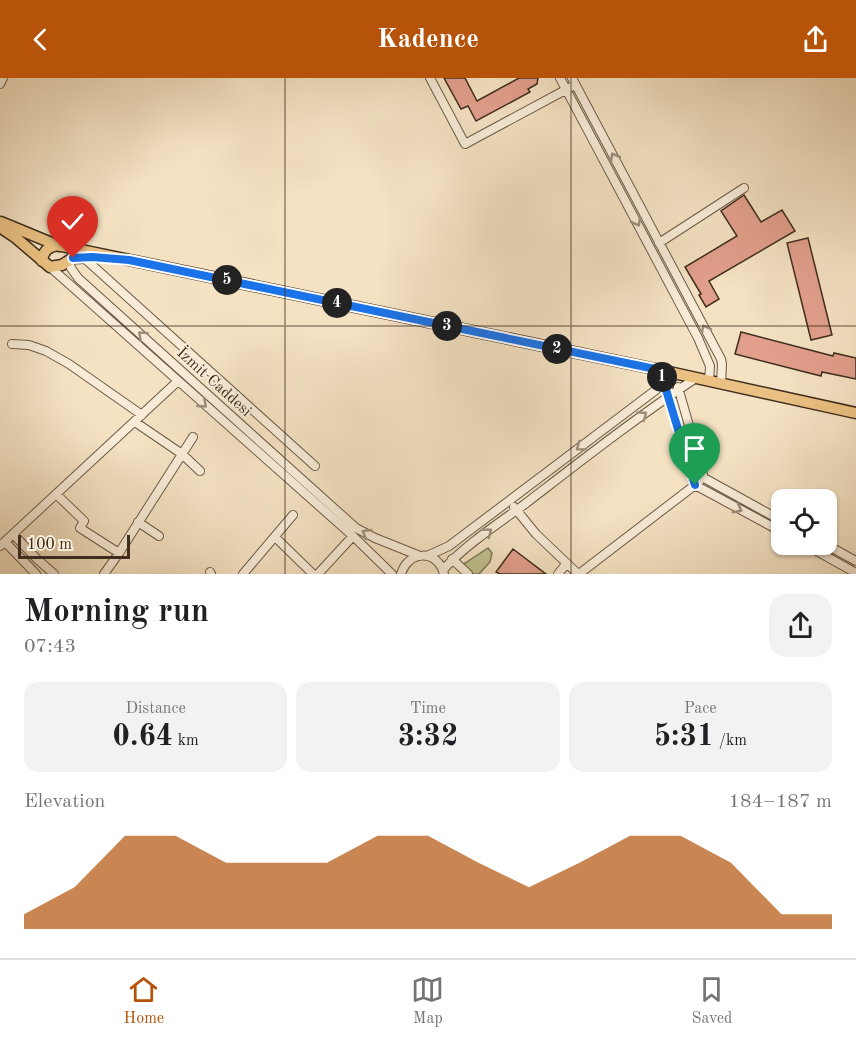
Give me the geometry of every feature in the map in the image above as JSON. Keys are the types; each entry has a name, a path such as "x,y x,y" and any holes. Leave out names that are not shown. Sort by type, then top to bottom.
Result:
{"main road":[{"name":"İzmit Caddesi","path":"0,222 57,245 65,250 69,260"},
{"name":"İzmit Caddesi","path":"0,227 46,264"},
{"path":"129,260 83,257 69,260 58,267 46,264 42,256 45,250 57,245 660,370 856,413"}],"street":[{"path":"0,84 3,78"},
{"path":"430,78 465,144 566,90 573,81 721,359 721,384"},
{"path":"560,78 698,338 710,366 709,381"},
{"path":"659,243 744,188"},
{"path":"83,257 315,466"},
{"name":"İzmit Caddesi","path":"69,260 74,272 83,282 356,528 375,538 434,559 440,564 443,572"},
{"name":"İzmit Caddesi","path":"46,264 353,536 392,574"},
{"path":"12,344 29,345 46,351 69,364 142,415"},
{"path":"660,370 695,485 771,526"},
{"path":"401,574 408,561 449,546 677,374"},
{"path":"677,374 678,390 704,478 771,515"},
{"path":"443,572 452,560 516,510 696,378"},
{"path":"36,574 2,544 178,381"},
{"path":"135,422 182,454 200,471"},
{"path":"104,574 193,437"},
{"path":"508,500 536,534 578,574 704,478"},
{"path":"56,494 84,521 80,528 119,553"},
{"path":"243,574 293,515"},
{"path":"138,522 159,536"},
{"path":"13,534 54,574"},
{"path":"275,537 316,574 353,536"},
{"path":"837,551 856,561"},
{"path":"824,555 856,573"},
{"path":"452,560 468,574"},
{"path":"558,574 566,564"}],"green space":[{"path":"488,548 492,553 490,562 479,574 471,574 464,564"}],"building":[{"path":"444,78 465,78 477,101 519,78 538,78 537,84 528,89 530,92 476,121 468,106 461,109"},
{"path":"744,195 761,222 782,210 795,231 709,281 719,299 706,307 685,267 737,236 721,211"},
{"path":"808,238 832,335 811,340 787,243"},
{"path":"741,332 833,356 834,353 856,358 856,379 822,372 821,376 735,354"},
{"path":"513,549 546,574 500,574 496,572"}],"route":[{"path":"73,258 129,260 660,370 695,485"}]}
